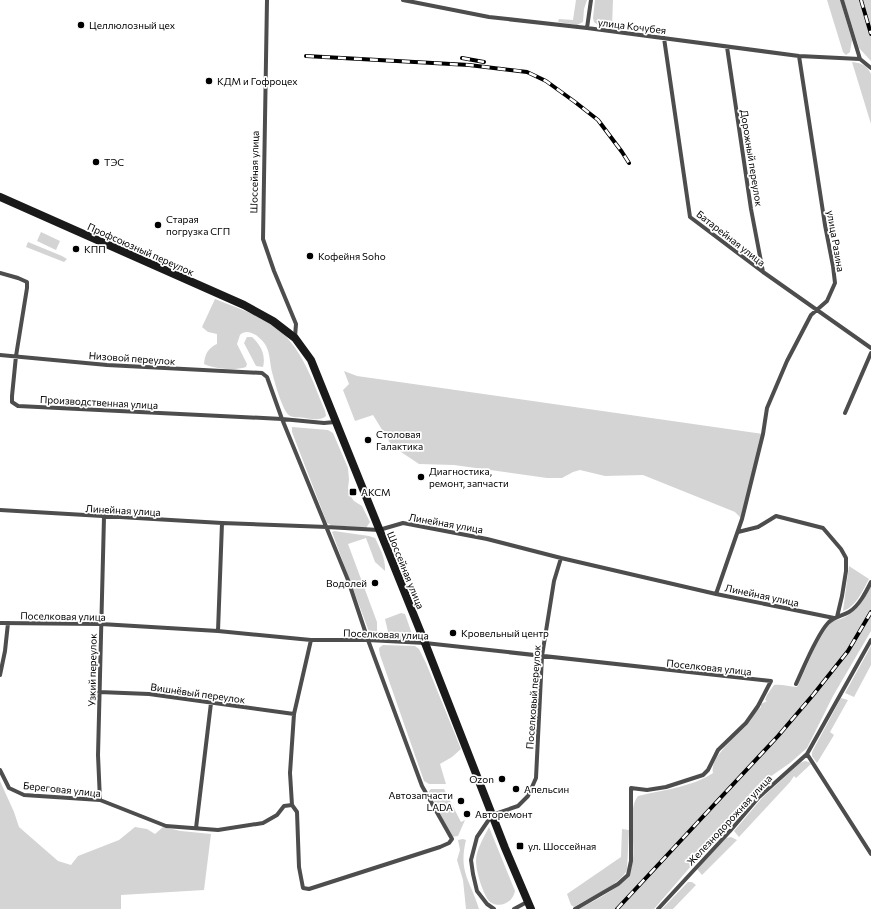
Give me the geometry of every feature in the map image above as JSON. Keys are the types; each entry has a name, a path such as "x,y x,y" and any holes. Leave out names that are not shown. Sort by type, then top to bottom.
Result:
{"main road":[{"name":"Профсоюзный переулок","path":"0,198 244,305 273,320"},
{"name":"Шоссейная улица","path":"273,320 295,338 311,360 529,905"}],"street":[{"name":"Шоссейная улица","path":"267,0 263,239 274,271 296,324 295,338"},
{"name":"улица Кочубея","path":"403,0 489,17 587,28 799,56 860,59"},
{"path":"587,28 591,0"},
{"path":"842,0 860,59 871,68"},
{"name":"Батарейная улица","path":"664,38 690,217 763,272 871,348"},
{"name":"Дорожный переулок","path":"727,47 751,209 763,272"},
{"name":"улица Разина","path":"716,594 742,519 763,434 767,408 787,361 811,315 827,302 835,283 799,56"},
{"name":"Производственная улица","path":"0,273 27,282 16,356 12,396 12,402 18,406 282,419 324,423 335,422"},
{"path":"845,413 871,353"},
{"name":"Низовой переулок","path":"0,355 107,365 262,373 267,377 282,419"},
{"path":"282,419 348,580 368,640 422,786 452,839 450,843 440,847 309,889 303,888 299,867 297,812 292,805 290,773 294,714 311,640"},
{"name":"Линейная улица","path":"0,510 104,517 379,530 404,523 487,539 716,594 836,618"},
{"path":"738,532 758,527 776,516 822,528 841,549 846,558 842,596 836,618"},
{"name":"Узкий переулок","path":"100,800 98,755 104,517"},
{"path":"218,631 222,523"},
{"name":"Поселковый переулок","path":"492,815 518,806 528,796 536,778 542,656 554,581 561,558"},
{"path":"796,684 827,624 851,611 865,595 871,582"},
{"name":"Поселковая улица","path":"0,623 101,624 218,631 311,640 368,640 425,643 771,681 758,706 746,723 718,750 708,770 703,775 666,787 647,790 631,788 631,861 628,875 618,884 575,909"},
{"path":"0,675 5,651 8,623"},
{"name":"Железнодорожная улица","path":"658,909 759,797 807,754 871,640"},
{"name":"Вишнёвый переулок","path":"99,692 149,694 294,714"},
{"path":"196,828 211,703"},
{"path":"807,754 871,854"},
{"name":"Береговая улица","path":"0,770 8,788 24,795 100,800 166,826 218,830 263,823 277,815 284,806 292,805"},
{"path":"492,815 477,837 470,860 477,891 487,904 494,909"},
{"name":"Шоссейная улица","path":"514,909 529,905"}],"shaded area":[{"path":"576,0 587,0 584,9 583,22 577,25 558,22 559,19 573,20"},
{"path":"595,0 613,0 612,27 598,25 594,22"},
{"path":"827,0 840,0 852,40 850,52 846,55 843,52"},
{"path":"844,0 871,0 871,61 859,48"},
{"path":"852,62 868,68 871,74 871,124"},
{"path":"41,232 60,241 56,250 37,241"},
{"path":"28,242 67,259 64,262 26,247"},
{"path":"215,299 264,320 287,337 306,367 325,411 326,416 324,418 313,419 293,417 287,414 277,389 267,348 260,338 252,333 248,332 240,335 237,344 247,364 246,367 225,369 204,364 205,357 211,347 217,344 217,334 208,332 202,327"},
{"path":"247,337 252,337 258,343 264,358 263,367 256,366 244,343"},
{"path":"344,371 357,376 763,434 742,519 735,512 643,475 605,476 580,470 562,478 547,478 454,465 419,464 392,446 373,415 355,421 343,390 349,384"},
{"path":"292,427 328,430 333,433 348,468 348,488 351,497 362,506 370,522 366,528 331,525 327,523 292,432"},
{"path":"334,531 375,538 381,550 385,563 385,571 375,562 366,538 348,544 377,622 377,635 372,636 368,629 332,532"},
{"path":"849,566 869,579 862,593 852,606 843,611"},
{"path":"871,586 871,631 833,696 807,748 790,763 767,779 730,821 730,826 724,831 722,830 654,909 579,909 610,891 625,879 630,872 633,854 633,811 638,796 687,785 713,773 715,760 731,740 748,724 761,707 761,704 767,701 765,700 767,695 774,685 797,687 815,647 829,625 856,609 866,596"},
{"path":"401,613 405,614 412,634 402,639 389,636 385,619"},
{"path":"383,645 415,646 419,649 426,663 461,749 452,757 440,764 446,784 429,784 424,781 380,655 379,649"},
{"path":"871,646 871,665 854,697 845,693"},
{"path":"841,698 848,700 830,732 834,735 817,763 812,756 812,752"},
{"path":"805,761 811,764 796,778 794,776 739,837 734,831 762,798 800,763"},
{"path":"0,781 19,827 58,861 71,865 78,856 119,840 135,827 147,829 155,834 163,827 181,831 211,834 204,890 121,895 121,909 0,909"},
{"path":"431,789 444,789 461,822 465,820 458,836 452,837 438,814 430,796 429,791"},
{"path":"489,827 515,891 514,895 509,901 498,905 487,899 482,889 477,871 477,852"},
{"path":"622,829 629,830 627,870 618,881 611,886 574,907 571,905 567,894 621,857"},
{"path":"731,837 737,840 702,875 697,869 726,838"},
{"path":"458,840 466,840 464,851 464,869 479,909 466,909 463,880 457,860 460,850"},
{"path":"688,882 692,882 696,885 673,909 662,909"}],"railway":[{"path":"861,0 871,34"},
{"path":"306,56 469,65 527,72 546,81 598,120 629,163"},
{"path":"462,58 484,62"},
{"path":"617,909 778,736 848,651 871,612"}],"place":[{"name":"Целлюлозный цех","path":"81,25"},
{"name":"КДМ и Гофроцех","path":"209,81"},
{"name":"ТЭС","path":"96,162"},
{"name":"Старая погрузка СГП","path":"158,225"},
{"name":"КПП","path":"76,249"},
{"name":"Кофейня Soho","path":"310,256"},
{"name":"Столовая Галактика","path":"368,440"},
{"name":"Диагностика, ремонт, запчасти","path":"421,477"},
{"name":"АКСМ","path":"353,492"},
{"name":"Водолей","path":"375,583"},
{"name":"Кровельный центр","path":"453,633"},
{"name":"Ozon","path":"502,779"},
{"name":"Апельсин","path":"516,789"},
{"name":"Автозапчасти LADA","path":"461,801"},
{"name":"Авторемонт","path":"467,814"},
{"name":"ул. Шоссейная","path":"520,846"}]}
